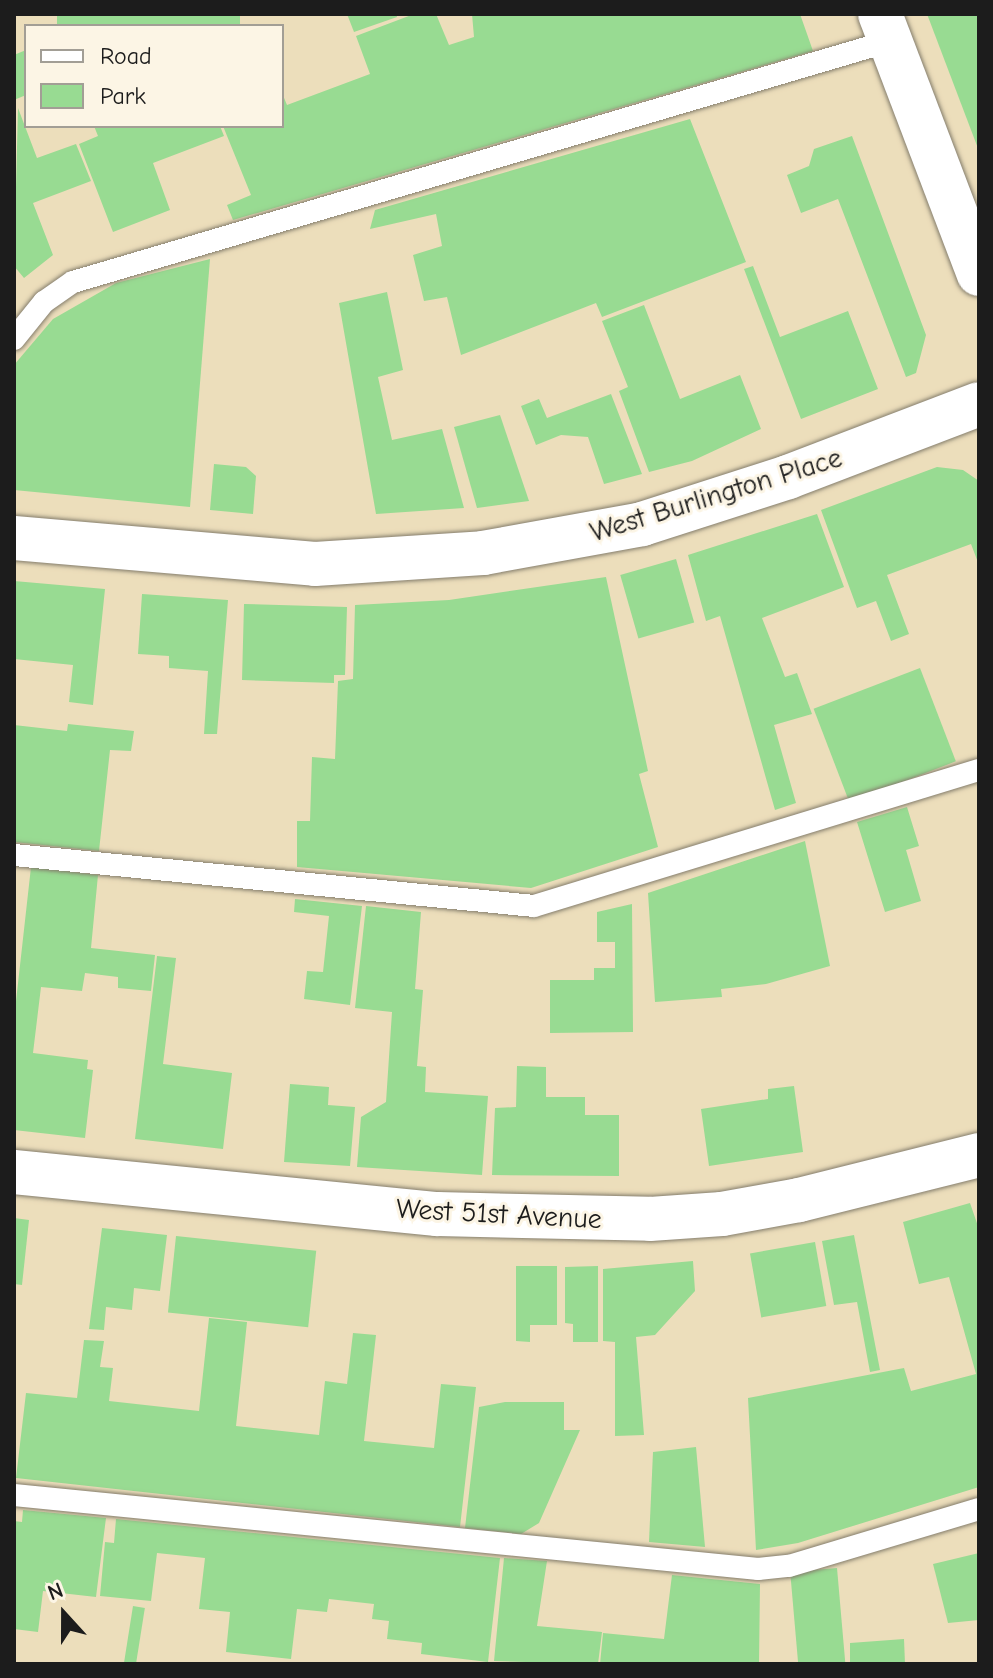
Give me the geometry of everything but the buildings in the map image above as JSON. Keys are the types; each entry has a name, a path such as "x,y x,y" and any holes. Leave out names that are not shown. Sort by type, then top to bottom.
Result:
{"street":[{"path":"885,27 979,274"},
{"name":"West Burlington Place","path":"14,538 315,564 483,553 642,524 788,477 979,404"},
{"name":"West 51st Avenue","path":"14,1172 437,1214 650,1219 722,1214 814,1197 979,1155"}],"lane":[{"path":"14,339 44,302 73,282 885,27"},
{"path":"14,855 534,906 979,770"},
{"path":"14,1495 758,1569 789,1566 979,1509"}],"green space":[{"path":"57,14 240,14 240,24 57,24"},
{"path":"347,14 396,14 397,17 354,32"},
{"path":"414,14 436,14 449,45 474,37 472,14 800,14 813,51 233,220 227,205 251,195 224,128 284,128 284,98 287,105 370,74 356,36"},
{"path":"927,14 979,14 979,151"},
{"path":"24,51 24,96 14,100 14,55"},
{"path":"18,108 37,158 76,144 91,181 33,203 53,255 24,278 14,266"},
{"path":"690,119 746,262 602,317 596,303 461,355 447,297 424,301 413,255 442,246 436,214 370,229 375,210"},
{"path":"95,128 221,128 224,136 153,163 170,210 113,232 79,144 98,136"},
{"path":"852,136 926,335 916,373 906,377 838,199 801,213 787,175 809,166 814,149"},
{"path":"210,259 190,507 14,490 14,365 53,319 116,283"},
{"path":"753,266 780,337 848,311 878,389 801,419 744,269"},
{"path":"387,292 403,370 378,377 392,440 442,429 464,508 376,514 339,303"},
{"path":"644,305 680,399 740,375 761,429 692,461 649,472 619,391 628,387 602,321"},
{"path":"611,394 642,474 604,484 588,437 561,435 536,445 521,406 539,399 547,418"},
{"path":"500,415 529,501 477,508 454,427"},
{"path":"214,464 246,467 256,476 253,514 210,510"},
{"path":"937,467 963,470 979,481 979,565 971,544 887,575 909,634 891,641 876,601 857,608 821,510"},
{"path":"817,514 844,587 762,618 785,677 797,673 812,714 774,725 796,803 775,810 720,616 706,621 688,555"},
{"path":"676,559 694,622 638,638 620,575"},
{"path":"606,577 648,771 639,774 658,847 531,888 297,867 297,821 310,821 312,757 335,759 338,681 353,679 355,605 449,600"},
{"path":"14,581 105,589 93,705 69,702 73,665 14,659"},
{"path":"142,594 228,600 217,734 204,734 208,671 169,668 169,656 138,654"},
{"path":"244,604 347,607 345,675 334,675 334,683 242,680"},
{"path":"920,668 956,761 849,802 814,709"},
{"path":"68,724 134,731 131,751 110,750 99,851 14,842 14,725 67,731"},
{"path":"907,807 919,846 906,850 921,901 885,912 857,822"},
{"path":"805,841 830,966 766,984 721,989 722,997 655,1002 648,893"},
{"path":"31,867 98,875 91,948 155,955 151,991 118,988 118,977 85,973 82,991 41,987 33,1053 88,1060 87,1069 93,1070 85,1138 14,1130 14,1019"},
{"path":"295,899 362,906 350,1005 304,999 307,971 323,972 329,916 294,912"},
{"path":"632,904 633,1032 550,1033 550,980 594,980 594,968 615,968 615,942 597,942 597,912"},
{"path":"366,906 421,912 415,989 423,990 417,1066 426,1067 425,1092 488,1096 482,1175 357,1167 361,1117 386,1102 392,1012 355,1008"},
{"path":"157,956 176,958 163,1064 232,1073 223,1149 135,1139"},
{"path":"517,1066 546,1067 546,1097 585,1097 585,1115 619,1115 619,1176 492,1175 495,1108 516,1107"},
{"path":"290,1084 329,1087 328,1105 355,1107 350,1166 284,1162"},
{"path":"794,1086 803,1152 709,1166 701,1109 768,1099 768,1089"},
{"path":"970,1203 979,1229 979,1487 798,1543 756,1550 748,1398 904,1368 911,1391 976,1374 949,1277 919,1284 903,1222"},
{"path":"14,1218 29,1220 22,1285 14,1284"},
{"path":"102,1228 167,1235 160,1291 134,1288 132,1310 106,1307 104,1330 89,1329"},
{"path":"854,1235 880,1370 870,1372 857,1302 834,1305 822,1241"},
{"path":"176,1236 316,1251 308,1327 168,1313"},
{"path":"815,1242 826,1306 761,1317 750,1253"},
{"path":"693,1261 695,1291 655,1335 636,1337 644,1435 615,1436 615,1342 603,1341 603,1269"},
{"path":"516,1266 557,1266 557,1325 530,1325 530,1342 516,1341"},
{"path":"598,1266 598,1342 573,1342 573,1324 565,1323 565,1267"},
{"path":"209,1318 247,1322 236,1426 319,1435 325,1381 347,1384 353,1333 376,1335 364,1441 434,1448 441,1384 476,1387 460,1527 16,1478 26,1393 77,1398 84,1340 104,1341 100,1367 113,1368 109,1401 199,1411"},
{"path":"505,1402 564,1402 564,1430 580,1430 539,1523 521,1534 465,1528 479,1407"},
{"path":"696,1447 705,1547 649,1542 653,1452"},
{"path":"23,1510 106,1518 96,1597 43,1591 38,1632 14,1629 14,1521 22,1522"},
{"path":"116,1519 500,1558 488,1662 421,1654 422,1643 387,1639 389,1621 372,1619 374,1604 329,1599 327,1612 297,1609 291,1659 226,1652 230,1612 199,1609 205,1558 157,1553 151,1601 100,1596 105,1542 114,1543"},
{"path":"979,1553 979,1620 948,1623 933,1564"},
{"path":"504,1558 547,1561 537,1626 602,1632 598,1664 494,1661"},
{"path":"837,1568 845,1664 798,1664 790,1572"},
{"path":"672,1575 760,1584 759,1664 600,1664 603,1633 664,1639"},
{"path":"133,1606 145,1608 136,1664 124,1664"},
{"path":"904,1639 905,1664 850,1664 850,1643"}]}
